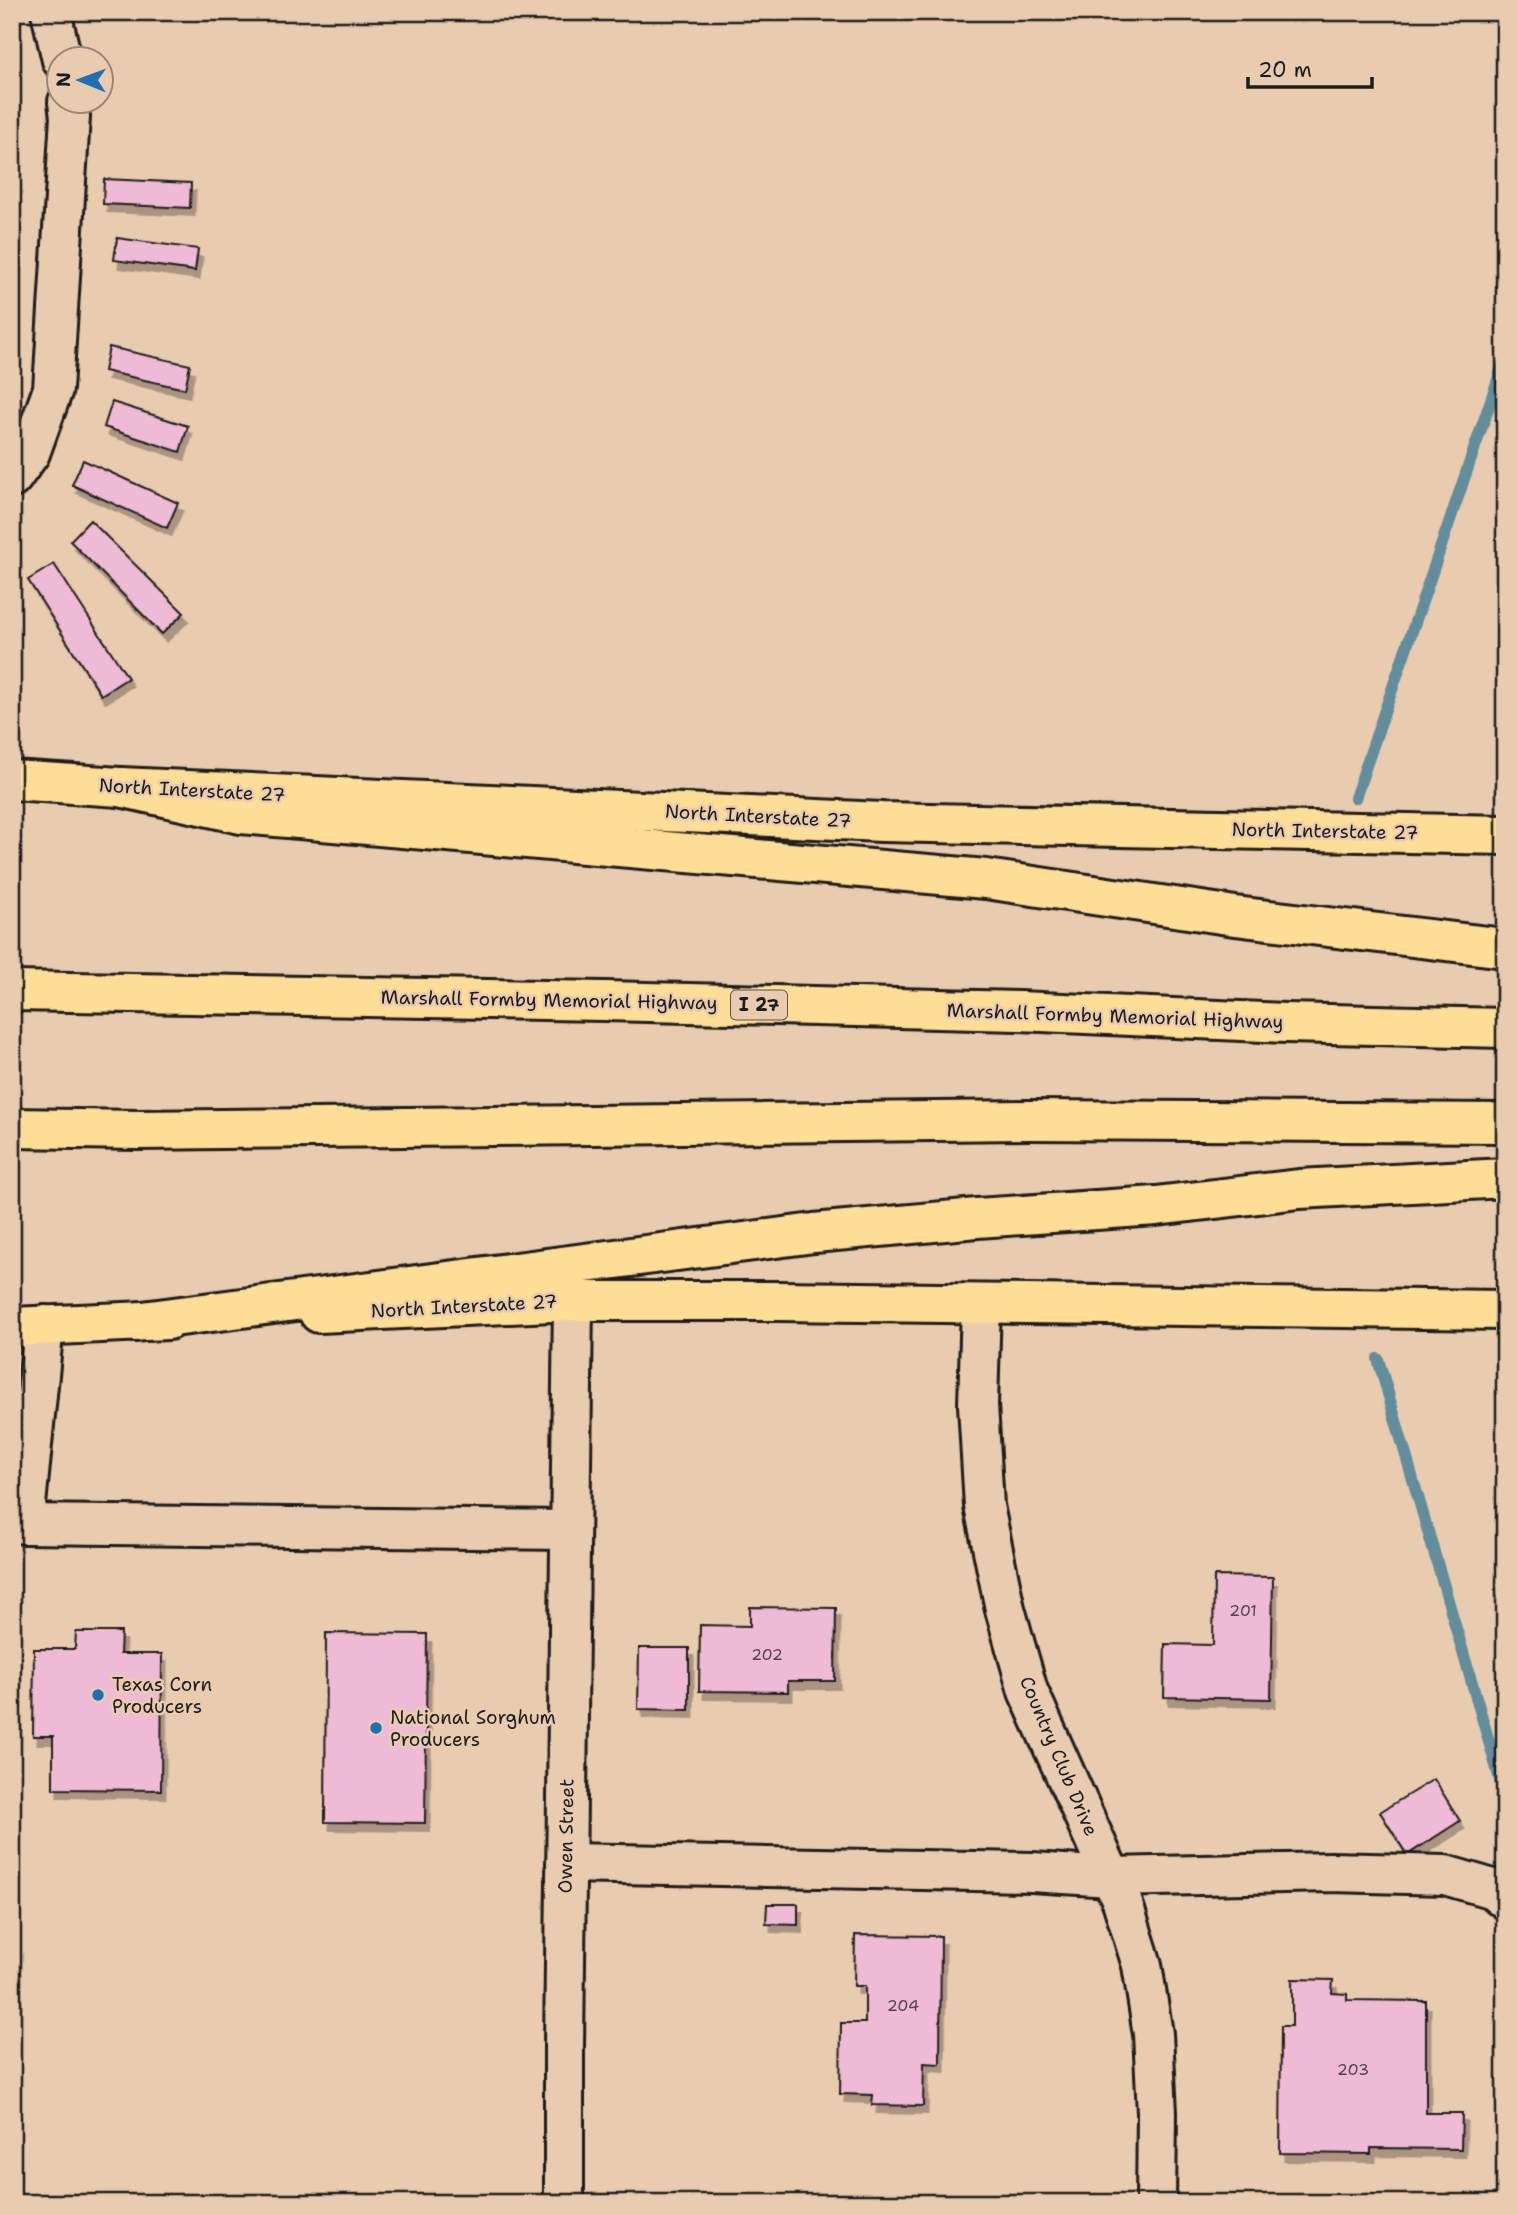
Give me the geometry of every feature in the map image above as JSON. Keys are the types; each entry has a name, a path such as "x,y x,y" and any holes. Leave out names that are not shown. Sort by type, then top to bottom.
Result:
{"main road":[{"name":"North Interstate 27","path":"12,780 882,822 1505,835"},
{"path":"120,787 241,814 986,879 1235,916 1505,948"},
{"name":"Marshall Formby Memorial Highway","path":"12,991 757,1004 1505,1028"},
{"path":"12,1128 138,1130 1029,1119 1505,1123"},
{"path":"135,1322 814,1233 977,1218 1156,1206 1299,1189 1505,1178"},
{"name":"North Interstate 27","path":"28,1326 573,1301 1505,1310"}],"street":[{"path":"51,12 59,46"},
{"path":"12,478 30,453 53,388 70,116"},
{"name":"Owen Street","path":"564,2203 573,1301"},
{"name":"Country Club Drive","path":"981,1304 978,1405 984,1506 1005,1609 1028,1691 1122,1900 1142,1965 1153,2034 1157,2113 1156,2203"},
{"path":"28,1326 24,1524 570,1530"},
{"path":"566,1863 1032,1872 1111,1877 1331,1872 1445,1875 1493,1889 1505,1899"}],"building":[{"path":"104,179 191,183 190,208 103,204"},
{"path":"117,238 198,249 195,271 114,260"},
{"path":"109,347 190,365 185,389 104,371"},
{"path":"112,402 188,426 180,452 104,427"},
{"path":"83,460 178,503 167,528 72,485"},
{"path":"90,520 184,613 162,634 70,541"},
{"path":"54,564 128,678 101,695 28,580"},
{"path":"1214,1576 1273,1577 1271,1699 1164,1697 1165,1644 1213,1645"},
{"path":"750,1607 836,1608 835,1681 788,1681 788,1692 699,1691 700,1625 750,1626"},
{"name":"Texas Corn Producers","path":"76,1632 121,1632 120,1654 162,1654 161,1790 53,1789 53,1736 33,1736 34,1649 75,1649"},
{"name":"National Sorghum Producers","path":"326,1633 427,1634 425,1823 325,1822"},
{"path":"639,1648 689,1648 689,1710 638,1709"},
{"path":"1434,1779 1460,1821 1407,1855 1380,1812"},
{"path":"767,1904 798,1904 798,1925 766,1924"},
{"path":"855,1935 941,1936 940,2064 924,2063 923,2106 872,2105 873,2095 840,2094 841,2023 865,2023 865,1986 854,1986"},
{"path":"1292,1979 1333,1980 1332,1993 1347,1994 1347,2000 1426,2001 1426,2113 1462,2113 1461,2149 1371,2148 1371,2154 1280,2153 1281,2026 1292,2026"},
{"path":"1330,2195 1344,2203 1326,2203"}],"waterway":[{"path":"1355,798 1505,359"},
{"path":"1378,1359 1505,1797"}],"place":[{"name":"Texas Corn Producers","path":"98,1695"},
{"name":"National Sorghum Producers","path":"376,1728"}]}
